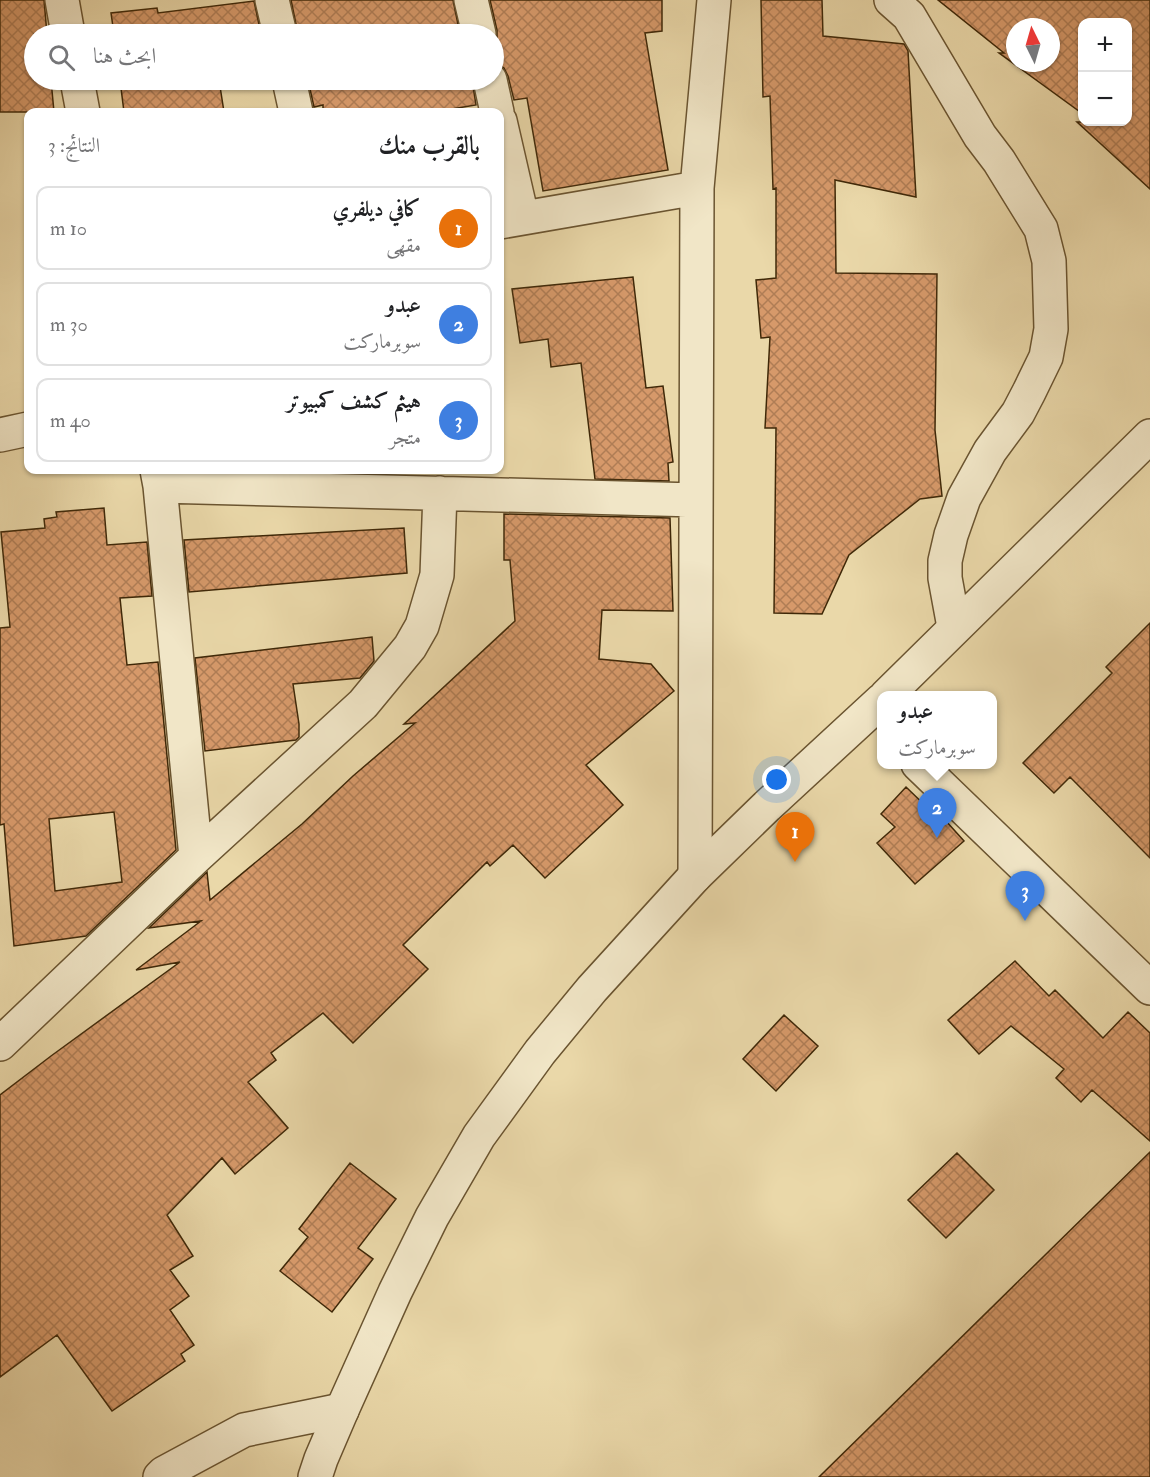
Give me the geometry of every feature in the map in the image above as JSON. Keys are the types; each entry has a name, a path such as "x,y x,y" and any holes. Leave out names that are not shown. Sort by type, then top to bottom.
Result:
{"street":[{"path":"62,0 66,24"},
{"path":"272,0 278,24"},
{"path":"471,0 477,24"},
{"path":"695,876 697,188 714,0"},
{"path":"891,0 909,16 980,136 999,161 1041,229 1049,261 1051,329 1046,357 1018,413 990,451 964,498 951,534 945,561 945,578 954,627"},
{"path":"79,90 82,108"},
{"path":"291,90 295,108"},
{"path":"492,90 496,108"},
{"path":"504,158 511,220 697,188"},
{"path":"0,435 24,430"},
{"path":"896,691 954,627 1150,435"},
{"path":"196,857 159,478 440,493 696,500"},
{"path":"3,1042 196,857 363,704 410,647 422,626 437,575 440,493"},
{"path":"315,1477 342,1410 395,1292 432,1217 479,1136 540,1052 592,989 695,876 767,806 877,712"},
{"path":"922,769 1150,988"},
{"path":"0,1008 3,1042"},
{"path":"160,1477 243,1430 342,1410"}],"building":[{"path":"0,0 44,0 46,24 24,24 24,90 52,90 54,108 24,108 24,112 0,112"},
{"path":"291,0 453,0 458,24 296,24"},
{"path":"490,0 662,0 662,31 645,33 668,170 543,191 527,98 514,100 504,68 504,24 496,24"},
{"path":"761,0 822,0 823,36 904,44 908,51 916,197 835,180 836,273 937,274 935,430 942,496 920,499 849,555 822,614 774,613 776,428 765,428 770,337 761,338 756,280 776,278 776,188 773,189 770,96 763,97"},
{"path":"938,0 1150,0 1150,189 1081,126 1132,126 1132,18 1078,18 1078,110 1025,72 1060,72 1060,18 1006,18 1006,58 999,53 1004,53"},
{"path":"254,1 259,24 113,24 111,13 157,8 158,13"},
{"path":"121,90 221,90 223,108 124,108"},
{"path":"310,90 474,90 476,105 458,108 323,108 323,105 314,107"},
{"path":"633,277 646,388 663,386 673,462 668,463 669,481 595,479 581,363 551,367 548,339 520,343 512,289"},
{"path":"104,508 107,545 147,542 152,596 120,598 127,665 158,662 176,850 86,936 14,946 4,824 0,825 0,628 10,627 1,532 45,528 44,519 57,517 56,512","holes":["114,812 122,882 55,891 49,819"]},
{"path":"504,514 670,518 673,611 602,610 599,659 651,664 674,691 586,765 623,805 545,878 513,845 490,866 487,862 403,945 428,969 353,1043 323,1013 271,1053 276,1060 248,1082 288,1128 235,1174 222,1158 167,1215 193,1256 170,1270 189,1296 170,1310 194,1345 181,1354 185,1361 112,1411 57,1335 0,1377 0,1095 180,962 136,970 201,921 149,928 207,872 210,900 302,824 353,776 415,723 404,724 515,621 510,560 504,560"},
{"path":"404,528 407,573 189,592 184,540"},
{"path":"1150,623 1150,858 1070,777 1054,793 1023,763 1112,673 1106,667"},
{"path":"372,637 374,661 360,678 293,684 299,724 299,737 296,740 205,751 195,658"},
{"path":"906,787 934,814 937,811 964,841 915,884 877,843 895,827 881,814"},
{"path":"1015,961 1049,996 1055,990 1103,1038 1128,1012 1150,1033 1150,1141 1092,1090 1081,1102 1056,1078 1064,1069 1011,1026 979,1054 948,1020"},
{"path":"784,1015 818,1046 776,1091 743,1059"},
{"path":"1150,1152 1150,1477 819,1477"},
{"path":"957,1153 994,1190 946,1238 908,1200"},
{"path":"350,1163 396,1199 358,1248 373,1259 332,1312 280,1271 308,1237 299,1229"}],"place":[{"name":"عبدو","path":"937,838"},
{"name":"كافي ديلفري","path":"795,862"},
{"name":"هيثم كشف كمبيوتر","path":"1025,921"}]}
